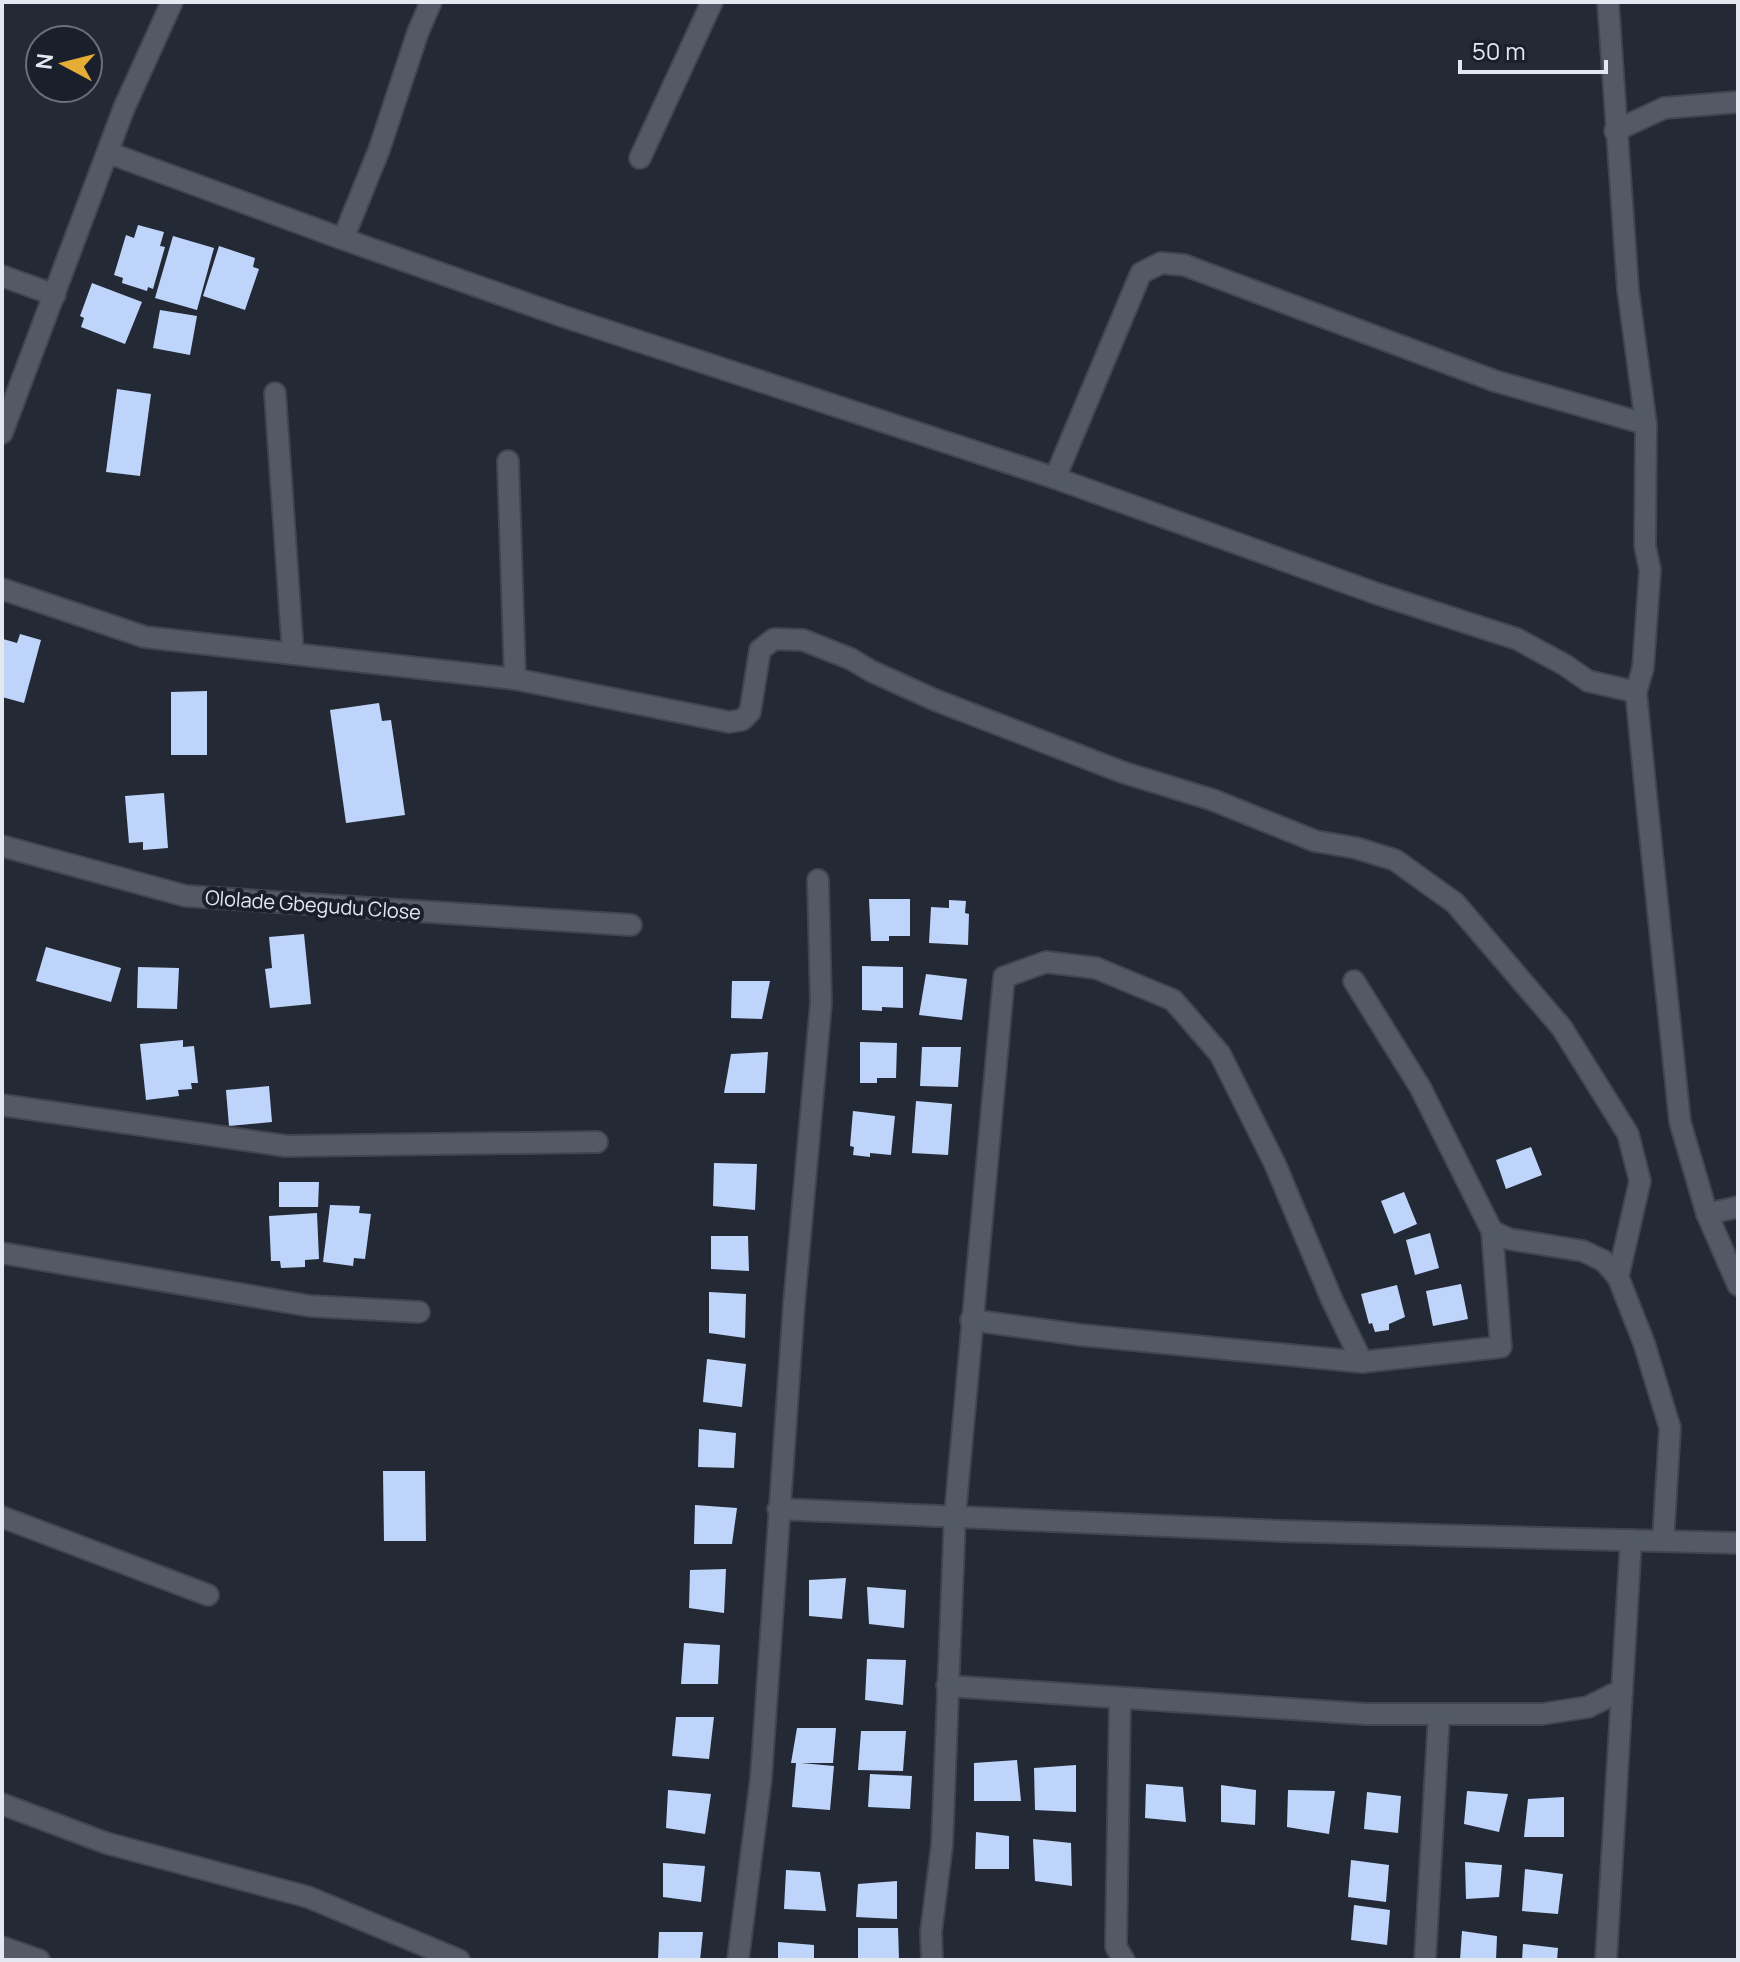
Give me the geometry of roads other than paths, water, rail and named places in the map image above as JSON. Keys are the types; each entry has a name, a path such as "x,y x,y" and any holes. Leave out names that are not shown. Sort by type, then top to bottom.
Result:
{"street":[{"path":"2,433 124,108 172,2"},
{"path":"343,239 379,150 431,2"},
{"path":"640,158 712,2"},
{"path":"1608,2 1628,290 1646,424 1645,546 1650,570 1643,668 1636,692 1680,1122 1707,1214 1738,1285"},
{"path":"1615,131 1664,108 1738,102"},
{"path":"109,153 577,321 1055,478 1375,593 1517,639 1588,681 1636,692"},
{"path":"1055,478 1141,273 1161,263 1184,265 1495,381 1646,424"},
{"path":"2,276 55,295"},
{"path":"275,393 293,654"},
{"path":"508,461 515,679"},
{"path":"2,589 145,637 515,679 729,722 742,720 750,712 760,650 774,639 803,640 851,659 935,700 1122,772 1213,800 1315,841 1356,848 1395,860 1455,903 1562,1028 1628,1134 1640,1181 1618,1277"},
{"name":"Ololade Gbegudu Close","path":"2,846 186,896 631,925"},
{"path":"738,1960 761,1778 778,1509 821,1003 818,880"},
{"path":"932,1960 931,1932 942,1845 955,1515 1004,977 1046,962 1096,968 1173,1000 1220,1054 1275,1164 1332,1300 1362,1362"},
{"path":"971,1320 1081,1335 1362,1362 1501,1347 1492,1231 1420,1087 1354,981"},
{"path":"2,1105 286,1146 597,1142"},
{"path":"1707,1214 1738,1207"},
{"path":"1492,1231 1509,1239 1583,1251 1604,1261 1618,1277 1644,1343 1670,1428 1663,1541"},
{"path":"2,1253 310,1306 419,1312"},
{"path":"778,1509 1281,1531 1738,1543"},
{"path":"2,1517 208,1595"},
{"path":"1606,1960 1631,1540"},
{"path":"947,1686 1366,1714 1542,1714 1588,1707 1622,1690"},
{"path":"1120,1698 1116,1947 1124,1960"},
{"path":"1425,1960 1439,1714"},
{"path":"2,1804 106,1843 308,1897 459,1960"},
{"path":"8,1952 39,1960"}]}
